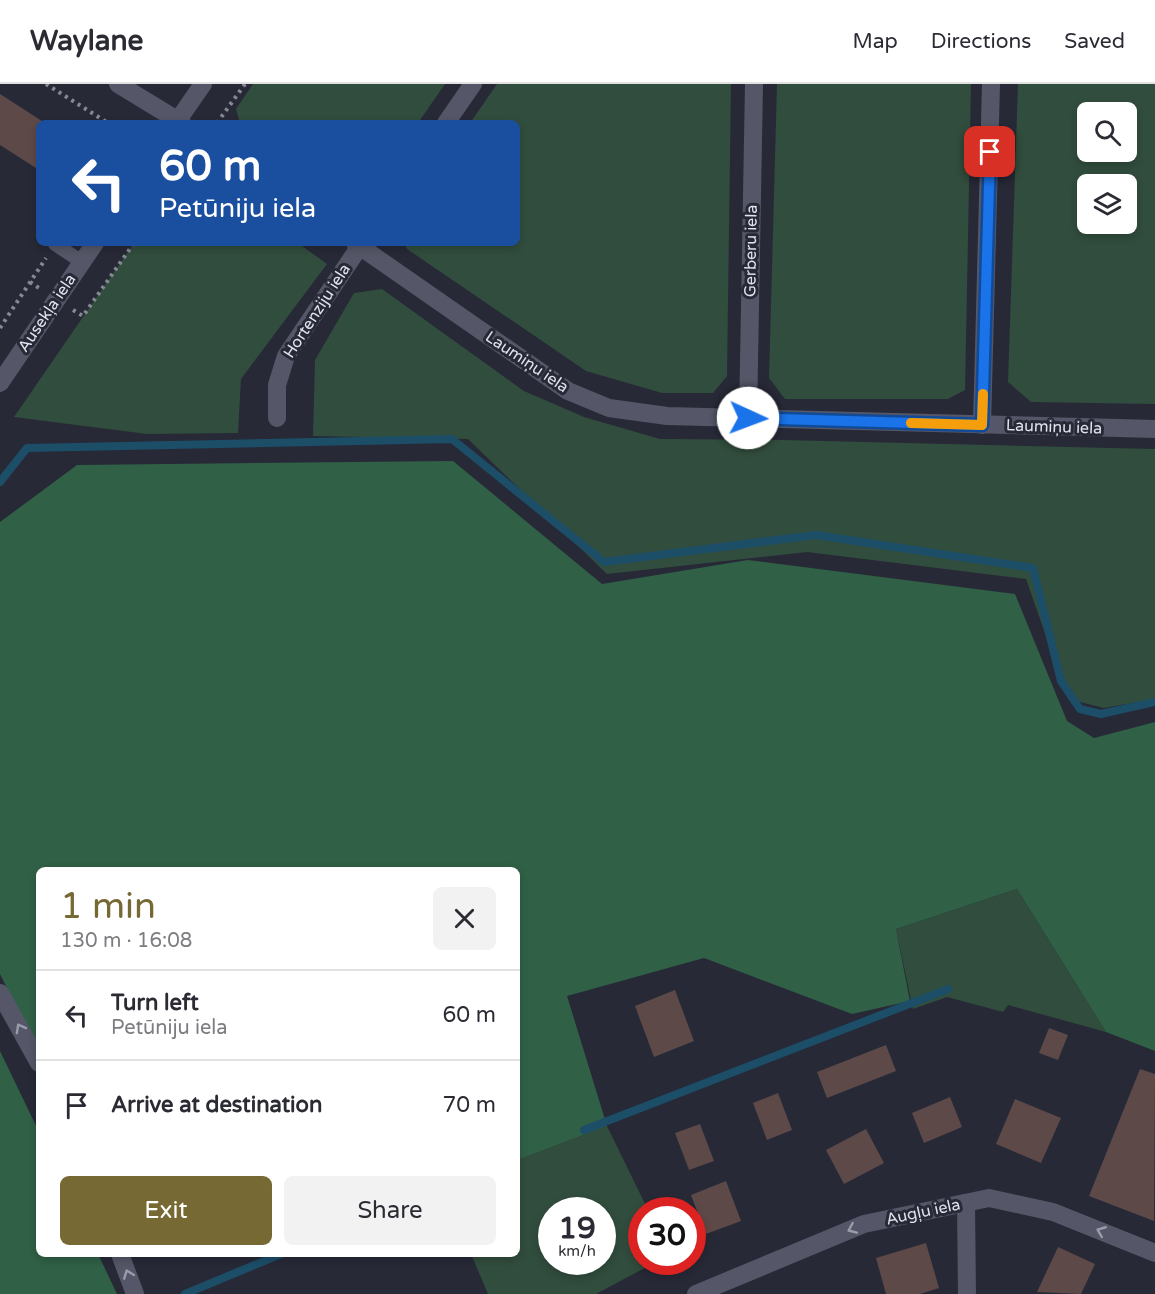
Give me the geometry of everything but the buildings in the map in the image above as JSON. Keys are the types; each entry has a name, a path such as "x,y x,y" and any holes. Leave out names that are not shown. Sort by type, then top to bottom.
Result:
{"street":[{"path":"118,84 176,120"},
{"path":"180,120 203,84"},
{"path":"448,120 473,84"},
{"name":"Gerberu iela","path":"748,418 754,84"},
{"path":"982,425 991,84"},
{"name":"Ausekļa iela","path":"1,381 93,246"},
{"name":"Hortenziju iela","path":"277,418 277,385 286,356 358,246"},
{"name":"Laumiņu iela","path":"362,246 568,391 609,408 667,416 1155,429"},
{"path":"0,993 36,1058"},
{"name":"Augļu iela","path":"696,1294 864,1224 989,1198 1053,1212 1155,1253"},
{"path":"966,1203 967,1294"},
{"path":"121,1257 135,1294"}],"lane":[{"path":"58,246 82,262"}],"path":[{"path":"46,84 103,120"},
{"path":"219,120 244,84"},
{"path":"0,328 54,246"}],"green space":[{"path":"253,84 445,84 420,120 239,120 236,109"},
{"path":"497,84 731,84 727,376 713,393 662,393 586,371 407,249 406,246 520,246 520,120 472,120"},
{"path":"777,84 971,84 965,390 948,399 785,399 769,378"},
{"path":"1018,84 1155,84 1155,404 1031,402 1008,382"},
{"path":"132,246 302,246 327,264 241,379 238,433 147,434 14,417"},
{"path":"382,289 524,391 584,417 660,439 1155,449 1155,699 1104,708 1068,699 1026,579 807,552 607,574 468,439 313,436 315,360 354,293"},
{"path":"453,461 602,584 748,560 1015,594 1067,721 1094,738 1155,722 1155,1051 1106,1032 1017,889 896,929 910,1001 852,1014 704,958 567,996 607,1126 520,1159 520,867 36,867 36,1047 0,974 0,522 77,465"},
{"path":"1017,889 1106,1032 1008,1005 1003,1012 947,997 913,1009 896,929"},
{"path":"0,1051 36,1126 36,1257 99,1257 117,1294 0,1294"},
{"path":"607,1126 642,1197 628,1197 628,1275 632,1275 596,1294 488,1294 472,1257 520,1257 520,1159"}],"waterway":[{"path":"0,482 27,448 452,439 604,562 816,535 1033,568 1061,681 1080,709 1101,714 1155,702"},
{"path":"584,1130 948,989"},
{"path":"185,1294 274,1257"}],"slow traffic":[{"path":"911,423 982,425 983,394"}],"route":[{"path":"748,418 982,425 990,152"}]}
